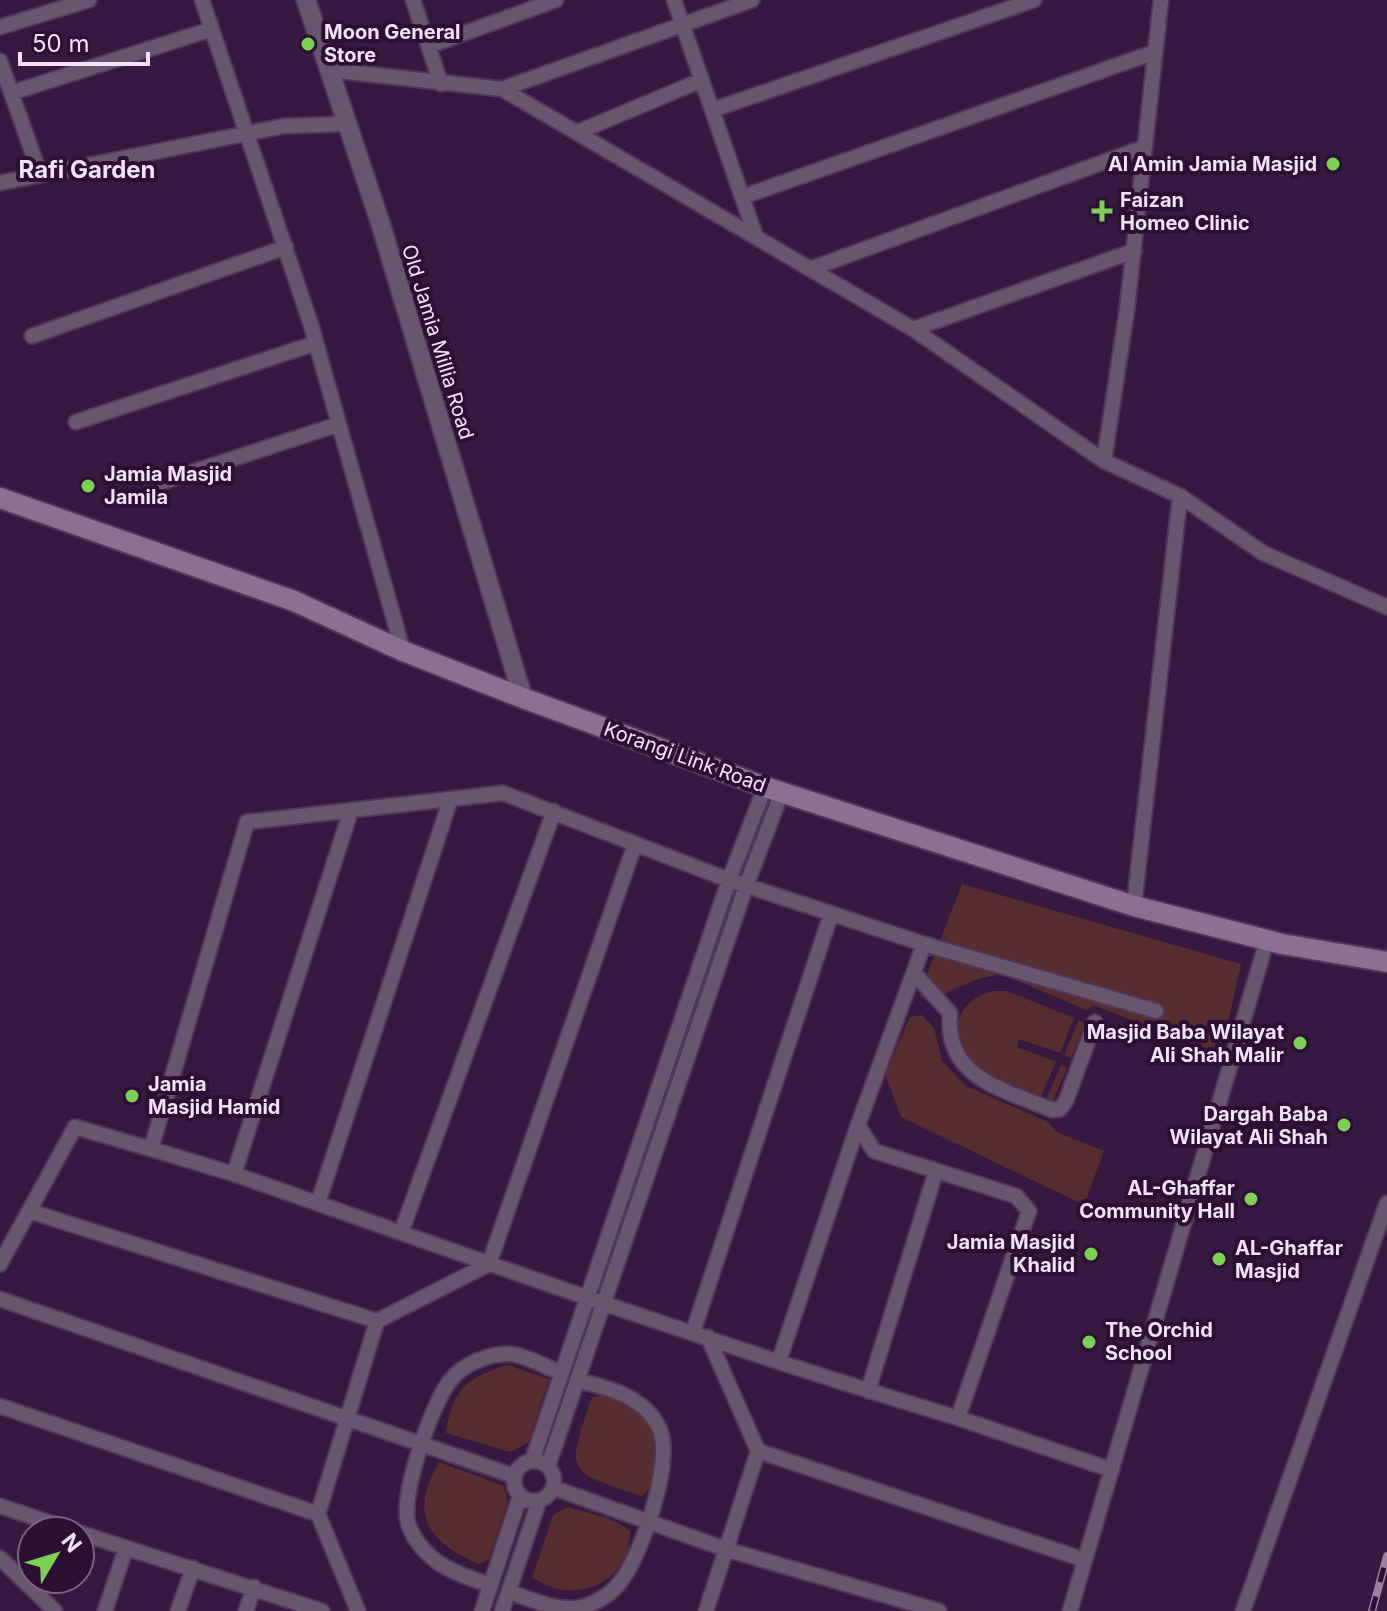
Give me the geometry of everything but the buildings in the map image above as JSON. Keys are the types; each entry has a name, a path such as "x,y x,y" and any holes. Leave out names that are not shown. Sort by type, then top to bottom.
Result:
{"main road":[{"name":"Korangi Link Road","path":"0,498 294,601 403,651 774,790 1134,906 1267,940 1387,962"}],"street":[{"path":"0,27 89,0"},
{"path":"202,0 249,133 316,343 403,651"},
{"name":"Old Jamia Millia Road","path":"306,0 523,698"},
{"path":"413,0 441,84"},
{"path":"429,46 556,0"},
{"path":"674,0 756,237"},
{"path":"330,70 502,89 752,0"},
{"path":"712,110 1034,0"},
{"path":"1104,461 1134,251 1161,0"},
{"path":"11,93 212,29"},
{"path":"742,197 1155,52"},
{"path":"0,61 40,174"},
{"path":"578,132 702,80"},
{"path":"502,89 913,329 1104,461 1180,496 1263,553 1387,607"},
{"path":"0,183 284,126 347,124"},
{"path":"810,269 1145,147"},
{"path":"32,336 286,247"},
{"path":"913,329 1134,251"},
{"path":"76,422 316,343"},
{"path":"153,485 339,424"},
{"path":"1134,906 1180,496"},
{"path":"532,1461 729,880 774,790"},
{"path":"554,1488 548,1466 746,886 774,790"},
{"path":"151,1149 247,822 503,793 746,886 924,944 1156,1011"},
{"path":"318,1203 450,801"},
{"path":"234,1174 351,810"},
{"path":"402,1230 554,811"},
{"path":"29,1211 377,1321 489,1264 635,844"},
{"path":"693,1332 831,914"},
{"path":"1070,1611 1267,940"},
{"path":"779,1361 858,1125 924,944"},
{"path":"914,973 950,1013 948,1034 960,1063 984,1081 1052,1110 1060,1109 1066,1101 1095,1022"},
{"path":"858,1125 874,1151 1016,1196 1029,1211 958,1418"},
{"path":"0,1264 75,1127 234,1174 402,1230 605,1306 1112,1470"},
{"path":"868,1391 936,1171"},
{"path":"1243,1611 1387,1203"},
{"path":"0,1299 514,1476"},
{"path":"358,1611 318,1514 377,1321"},
{"path":"706,1611 758,1451 708,1337"},
{"path":"491,1585 464,1577 433,1560 418,1544 407,1523 410,1484 442,1394 466,1365 511,1354 562,1373"},
{"path":"509,1592 573,1609 596,1602 619,1584 631,1566 664,1476 666,1452 659,1428 640,1404 579,1381"},
{"path":"0,1406 318,1514"},
{"path":"758,1451 1085,1560"},
{"path":"482,1611 520,1496 514,1476 518,1468 532,1461 548,1466"},
{"path":"554,1488 728,1550 939,1611"},
{"path":"502,1611 539,1501 554,1488"},
{"path":"520,1496 539,1501"},
{"path":"0,1506 27,1515"},
{"path":"96,1538 317,1610"},
{"path":"105,1611 126,1548"},
{"path":"0,1558 55,1611"},
{"path":"178,1611 193,1568"},
{"path":"246,1611 254,1587"}],"shaded area":[{"path":"962,884 1241,964 1221,1054 1093,1005 1086,1010 1009,977 997,975 977,979 928,1001 919,995"},
{"path":"993,991 1007,991 1074,1018 1060,1053 1019,1039 1017,1047 1056,1062 1040,1099 979,1073 962,1056 957,1027 962,1011 974,999"},
{"path":"922,1015 934,1028 942,1061 966,1086 1046,1121 1059,1133 1104,1151 1085,1202 1076,1201 901,1117 885,1074 910,1017"},
{"path":"1079,1020 1085,1023 1071,1058 1064,1055"},
{"path":"1061,1065 1067,1068 1052,1103 1046,1100"},
{"path":"507,1365 549,1379 529,1442 510,1452 446,1433 452,1406 463,1388 481,1375"},
{"path":"606,1396 636,1411 652,1433 657,1467 649,1488 641,1496 598,1481 578,1466 578,1441 592,1397"},
{"path":"439,1462 504,1486 508,1502 489,1559 479,1564 447,1546 428,1524 425,1497"},
{"path":"567,1507 608,1518 630,1530 626,1556 620,1567 601,1583 589,1588 558,1589 532,1578 553,1515"}],"railway":[{"path":"1372,1611 1387,1556"}],"place":[{"name":"Moon General Store","path":"308,44"},
{"name":"Al Amin Jamia Masjid","path":"1333,164"},
{"name":"Faizan Homeo Clinic","path":"1102,211"},
{"name":"Jamia Masjid Jamila","path":"88,486"},
{"name":"Masjid Baba Wilayat Ali Shah Malir","path":"1300,1043"},
{"name":"Jamia Masjid Hamid","path":"132,1096"},
{"name":"Dargah Baba Wilayat Ali Shah","path":"1344,1125"},
{"name":"AL-Ghaffar Community Hall","path":"1251,1199"},
{"name":"Jamia Masjid Khalid","path":"1091,1254"},
{"name":"AL-Ghaffar Masjid","path":"1219,1259"},
{"name":"The Orchid School","path":"1089,1342"}],"district":[{"name":"Rafi Garden","path":"87,170"}]}
